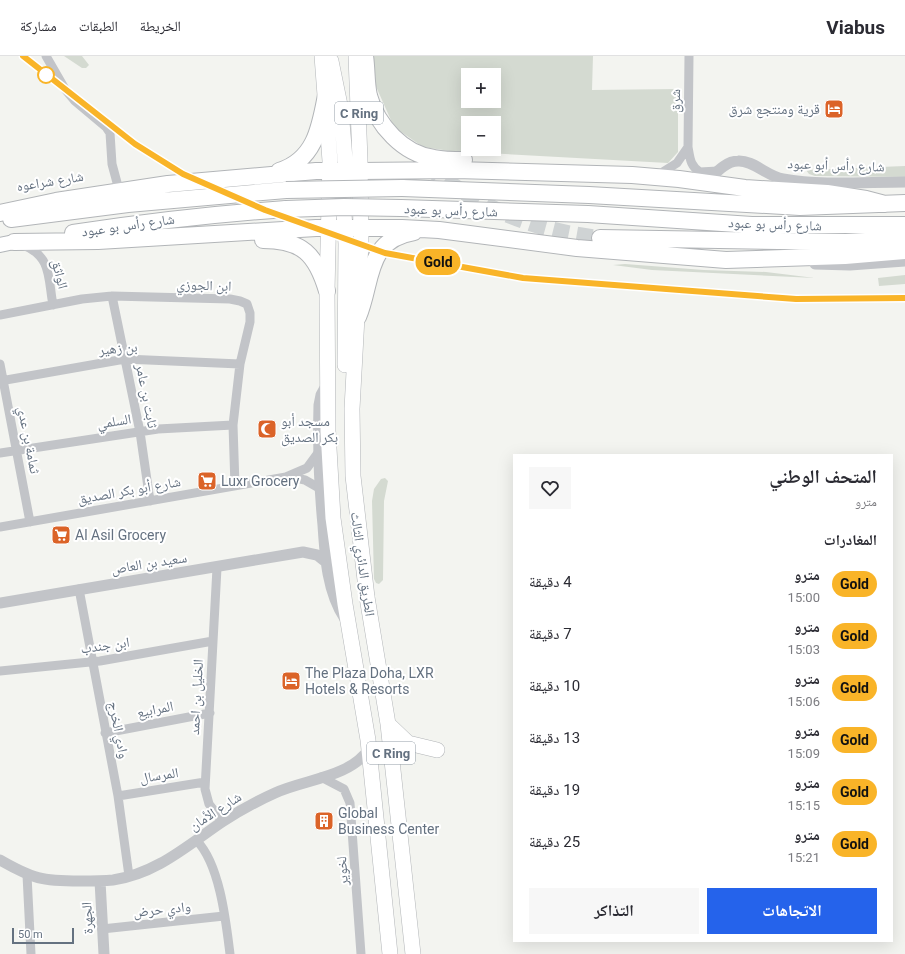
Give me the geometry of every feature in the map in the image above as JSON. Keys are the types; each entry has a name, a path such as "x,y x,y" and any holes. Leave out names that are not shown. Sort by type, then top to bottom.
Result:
{"highway":[{"name":"C Ring","path":"322,56 326,95 330,171"},
{"path":"329,56 353,171"},
{"name":"C Ring","path":"353,171 356,56"},
{"path":"365,56 369,95 376,114 394,137 412,150 434,158 563,164 611,174"},
{"path":"260,176 293,165 309,151 318,133 326,95"},
{"path":"0,213 56,201 112,192 260,176 330,171 456,170 611,174 653,177 745,188 827,193 885,204"},
{"path":"330,171 338,175 341,181 353,228 345,368 352,408"},
{"name":"الطريق الدائري الثالث","path":"330,171 326,291 333,518 369,749 390,954"},
{"name":"الطريق الدائري الثالث","path":"353,171 353,228 358,317 352,408 355,505 369,612 388,724 414,954"},
{"name":"شارع رأس بو عبود","path":"0,220 128,204 286,190 402,188 589,195 800,207 905,203"},
{"name":"شارع رأس بو عبود","path":"7,243 134,223 216,214 344,207 588,214 752,225 905,225"},
{"path":"7,243 98,241 147,236 329,228 409,228 455,232 584,249 726,260 845,256 905,251"},
{"path":"358,317 364,300 371,266 385,246 401,236 413,232 455,232"},
{"path":"147,236 184,239 273,240 287,242 305,251 314,260 321,271 326,291"},
{"path":"600,238 846,242 905,239"},
{"path":"388,724 408,743 436,750"}],"street":[{"path":"46,56 65,89 75,101 106,127 110,133 112,192"},
{"name":"شرق","path":"689,56 688,147 691,164 695,169 706,173 718,171"},
{"path":"653,177 666,171 677,163 688,147"},
{"name":"شارع رأس أبو عبود","path":"706,183 727,164 738,161 748,163 770,175 792,180 905,182"},
{"name":"شارع شراعوه","path":"0,205 81,190 112,192"},
{"name":"الواثق","path":"7,243 34,250 43,258 54,305"},
{"path":"726,260 850,265 905,261"},
{"name":"ابن الجوزي","path":"0,315 82,299 112,296 240,301 247,304 250,313 240,364 233,425 235,486"},
{"name":"ثابت بن عامر","path":"112,296 140,432 150,501"},
{"name":"بن زهير","path":"2,381 125,359 240,364"},
{"name":"ثمامة بن عدي","path":"0,364 2,381 30,522"},
{"name":"الطريق الدائري الثالث","path":"328,384 320,399 318,453 324,536 327,563 335,600 349,624"},
{"name":"السلمي","path":"0,453 140,432 198,426 233,425"},
{"name":"شارع أبو بكر الصديق","path":"0,527 286,477 307,468 318,453"},
{"name":"شارع أبو بكر الصديق","path":"286,477 305,480 320,488"},
{"name":"سعيد بن العاص","path":"0,603 79,589 217,568 303,552 315,546 324,536"},
{"path":"303,552 317,555 327,563"},
{"name":"الخليل بن احمد","path":"217,568 205,782 209,804 222,822"},
{"name":"وادي الخرج","path":"79,589 118,796 129,876"},
{"name":"ابن جندب","path":"0,671 92,662 214,641"},
{"name":"المرابيع","path":"106,733 210,713"},
{"name":"شارع الأمان","path":"0,860 27,875 44,880 100,881 129,876 171,858 222,822 275,792 349,768 361,759 369,749"},
{"path":"349,768 362,772 372,780"},
{"name":"لخوير","path":"321,777 344,789 350,803 361,954"},
{"name":"المرسال","path":"118,796 205,782"},
{"path":"197,841 212,868 224,916 230,954"},
{"path":"27,875 31,954"},
{"name":"الجهرة","path":"100,881 104,954"},
{"name":"وادي حرض","path":"102,930 224,916"}],"shaded area":[{"path":"64,56 82,56 89,65 86,68 82,68"},
{"path":"372,56 593,56 592,90 678,89 678,152 668,163 501,154 501,116 461,116 461,152 423,147 394,127 374,82"},
{"path":"905,166 905,177 815,176 809,174 806,170"},
{"path":"625,264 704,270 766,272 815,278 652,270 613,265"},
{"path":"905,275 905,284 879,286 878,278"},
{"path":"385,478 388,481 384,501 383,580 379,584 376,583 374,579 372,501 374,489 381,479"}],"tunnel":[{"path":"426,165 465,193 507,215 552,230 600,238"}],"metro line":[{"name":"Gold","path":"23,56 135,144 183,174 265,210 385,253 523,278 796,299 905,298"}],"place":[{"name":"قرية ومنتجع شرق","path":"834,109"},
{"name":"مسجد أبو بكر الصديق","path":"267,429"},
{"name":"Luxr Grocery","path":"207,481"},
{"name":"Al Asil Grocery","path":"61,535"},
{"name":"The Plaza Doha, LXR Hotels & Resorts","path":"291,681"},
{"name":"Global Business Center","path":"324,821"}]}
